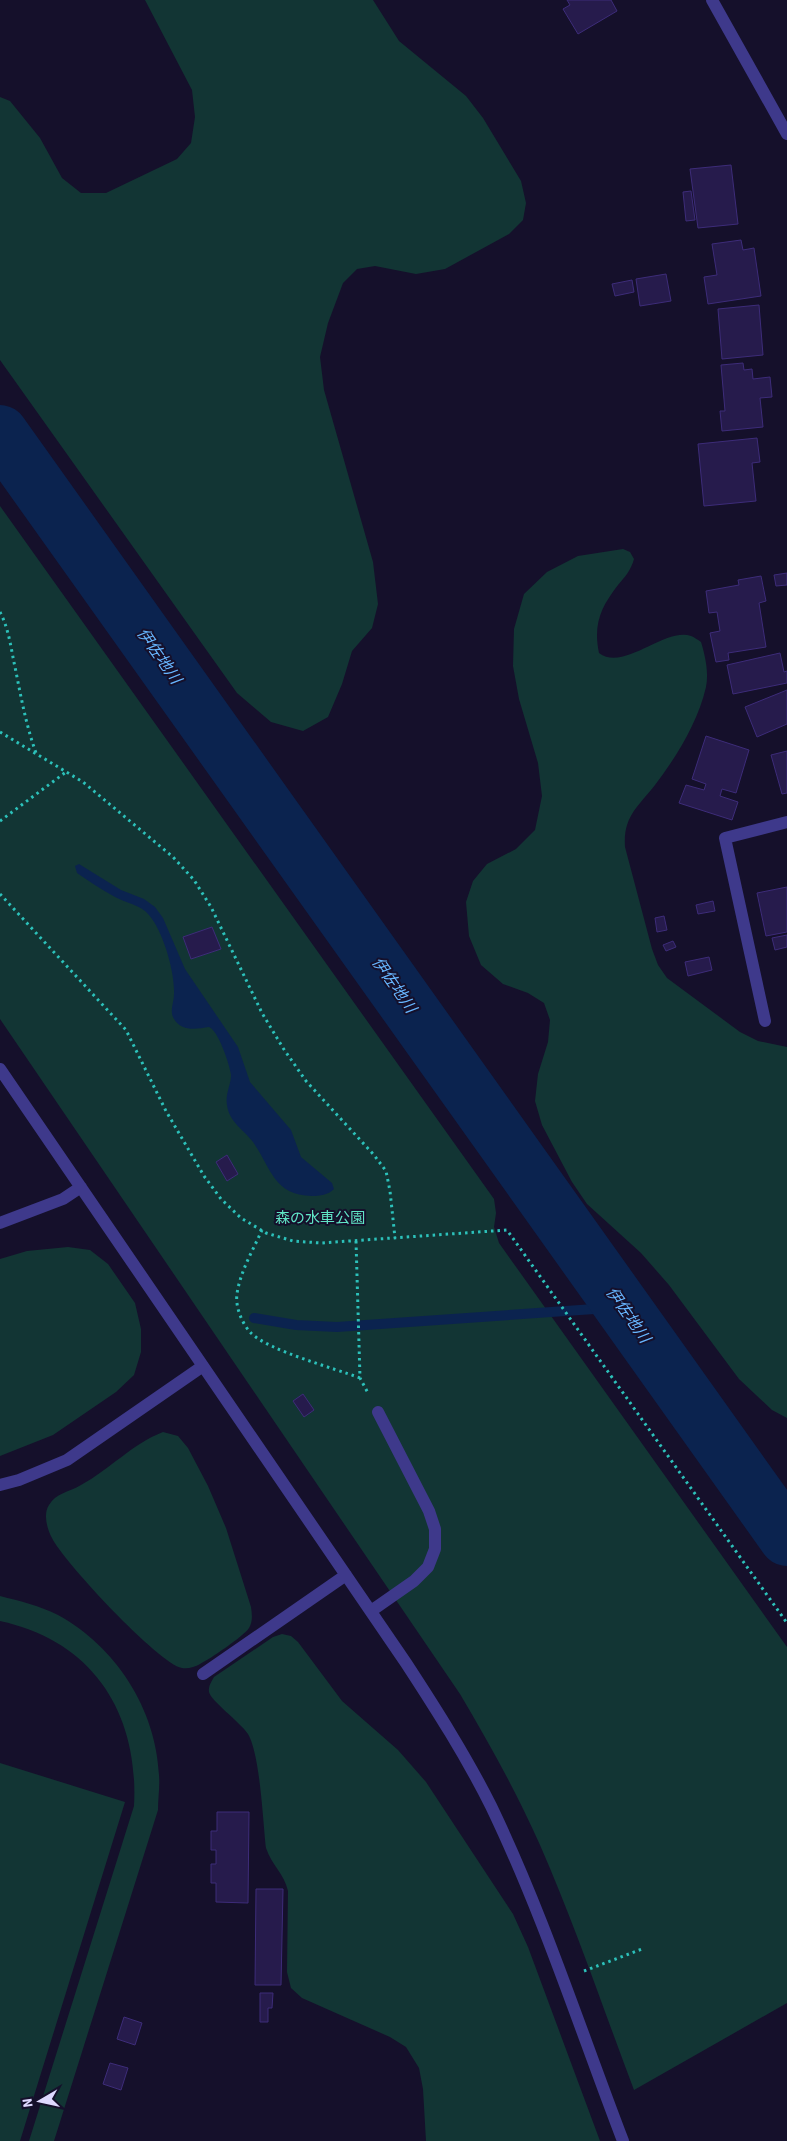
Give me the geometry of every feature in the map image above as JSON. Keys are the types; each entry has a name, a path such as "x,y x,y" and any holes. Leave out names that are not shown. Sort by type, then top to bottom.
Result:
{"street":[{"path":"712,0 787,134"},
{"path":"765,1021 726,838 787,822"},
{"path":"0,1069 436,1709 490,1805 535,1906 623,2141"},
{"path":"0,1223 63,1199 80,1187"},
{"path":"0,1485 19,1480 67,1460 203,1366"},
{"path":"371,1611 414,1581 428,1567 435,1549 435,1529 429,1511 378,1412"},
{"path":"203,1674 346,1575"}],"path":[{"path":"0,612 10,642 27,726 36,754"},
{"path":"0,732 84,782 172,857 194,880 211,907 262,1013 283,1048 306,1081 374,1155 386,1171 395,1238"},
{"path":"0,821 66,772"},
{"path":"0,894 117,1018 133,1042 159,1098 204,1176 221,1199 242,1218 262,1230 293,1241 321,1243 507,1230 787,1623"},
{"path":"262,1230 242,1276 237,1296 240,1315 250,1332 266,1344 360,1378 356,1241"},
{"path":"582,1971 642,1949"}],"green space":[{"path":"145,0 373,0 399,41 466,96 483,118 521,181 526,203 523,220 509,234 445,269 416,274 375,266 357,269 343,283 328,323 320,357 324,390 373,562 378,604 372,628 352,651 342,684 328,717 303,731 271,722 237,693 0,360 0,97 10,101 40,138 62,178 81,193 106,193 177,159 191,143 195,117 192,90"},
{"name":"森の水車公園","path":"0,506 494,1199 496,1213 494,1227 499,1243 787,1647 787,2003 634,2090 553,1875 522,1806 482,1731 460,1694 0,1019"},
{"path":"623,549 630,552 634,559 628,573 607,601 600,616 597,633 599,653 609,657 620,657 632,654 669,638 681,635 691,636 701,642 707,670 706,687 698,713 686,738 655,785 633,813 626,827 625,847 652,949 658,965 667,978 740,1032 758,1041 787,1047 787,1418 772,1410 739,1379 669,1285 641,1253 587,1204 572,1182 542,1125 535,1101 538,1074 548,1042 550,1020 544,1003 528,993 503,984 481,965 469,936 466,902 473,881 487,864 516,849 535,830 542,796 538,763 519,699 513,666 514,629 524,594 547,572 578,556"},
{"path":"68,1247 90,1250 108,1264 135,1303 141,1329 141,1352 134,1375 116,1392 53,1435 0,1456 0,1259 27,1251"},
{"path":"163,1432 178,1436 188,1448 208,1486 226,1528 252,1612 252,1620 246,1632 205,1661 191,1668 182,1668 170,1662 113,1610 60,1550 50,1534 46,1522 47,1509 55,1498 91,1479 141,1443"},
{"path":"0,1596 37,1606 58,1615 79,1628 115,1662 141,1704 150,1727 156,1750 159,1775 158,1810 54,2141 29,2141 134,1806 133,1772 128,1741 118,1712 104,1686 85,1664 61,1645 33,1631 0,1621"},
{"path":"282,1634 291,1636 298,1642 342,1701 398,1750 426,1782 513,1914 528,1947 600,2141 426,2141 423,2089 419,2068 406,2047 390,2037 302,1998 291,1988 287,1972 288,1891 284,1879 271,1860 266,1848 258,1772 252,1744 244,1729 215,1701 209,1692 210,1684 214,1677 273,1637"},
{"path":"0,1763 125,1802 20,2141 0,2141"}],"water":[{"path":"79,864 121,890 144,899 155,907 163,918 185,969 238,1047 250,1082 291,1130 301,1157 332,1183 334,1189 332,1191 318,1196 299,1194 289,1191 275,1178 253,1142 234,1121 228,1111 227,1097 231,1075 226,1056 216,1034 209,1027 185,1028 174,1019 172,1010 174,985 170,964 163,941 154,922 142,909 115,897 77,873 75,866"}],"building":[{"path":"567,0 611,0 617,11 578,34 563,9 570,5"},
{"path":"731,165 738,224 698,228 690,169"},
{"path":"691,191 695,220 686,221 683,192"},
{"path":"741,240 743,250 754,248 761,296 708,304 704,277 717,275 712,244"},
{"path":"666,274 671,301 640,306 636,279"},
{"path":"632,280 634,292 615,296 612,284"},
{"path":"759,305 763,355 722,359 718,309"},
{"path":"743,363 744,370 752,369 753,379 770,377 772,397 760,398 763,427 722,431 720,411 725,411 721,365"},
{"path":"757,438 760,462 752,463 756,501 704,506 698,444"},
{"path":"787,573 787,585 776,586 774,575"},
{"path":"761,576 766,601 759,603 766,647 728,653 729,660 716,662 710,633 720,631 717,612 709,613 706,591 739,585 738,580"},
{"path":"780,653 784,672 787,671 787,683 733,694 727,665"},
{"path":"787,690 787,724 757,737 745,707"},
{"path":"706,736 749,750 736,793 722,789 720,796 738,802 732,820 679,803 686,785 704,790 706,784 692,779"},
{"path":"787,751 787,793 782,794 771,755"},
{"path":"787,887 787,932 766,936 757,893"},
{"path":"713,901 715,911 698,914 696,905"},
{"path":"664,916 667,930 657,932 655,918"},
{"path":"212,927 221,949 191,959 183,937"},
{"path":"787,935 787,947 775,950 772,938"},
{"path":"673,941 676,947 666,951 663,945"},
{"path":"709,957 712,970 688,976 685,962"},
{"path":"227,1155 238,1174 227,1181 216,1162"},
{"path":"303,1394 314,1410 304,1417 293,1401"},
{"path":"217,1812 249,1812 248,1903 216,1902 216,1883 211,1883 211,1864 216,1864 216,1850 211,1850 211,1831 217,1831"},
{"path":"256,1889 283,1889 281,1985 255,1985"},
{"path":"260,1993 273,1993 272,2008 268,2008 268,2022 260,2022"},
{"path":"124,2017 142,2023 135,2045 117,2039"},
{"path":"110,2063 128,2068 121,2090 103,2084"}],"waterway":[{"name":"伊佐地川","path":"0,433 787,1538"},
{"path":"254,1318 296,1325 337,1327 623,1307"}]}
